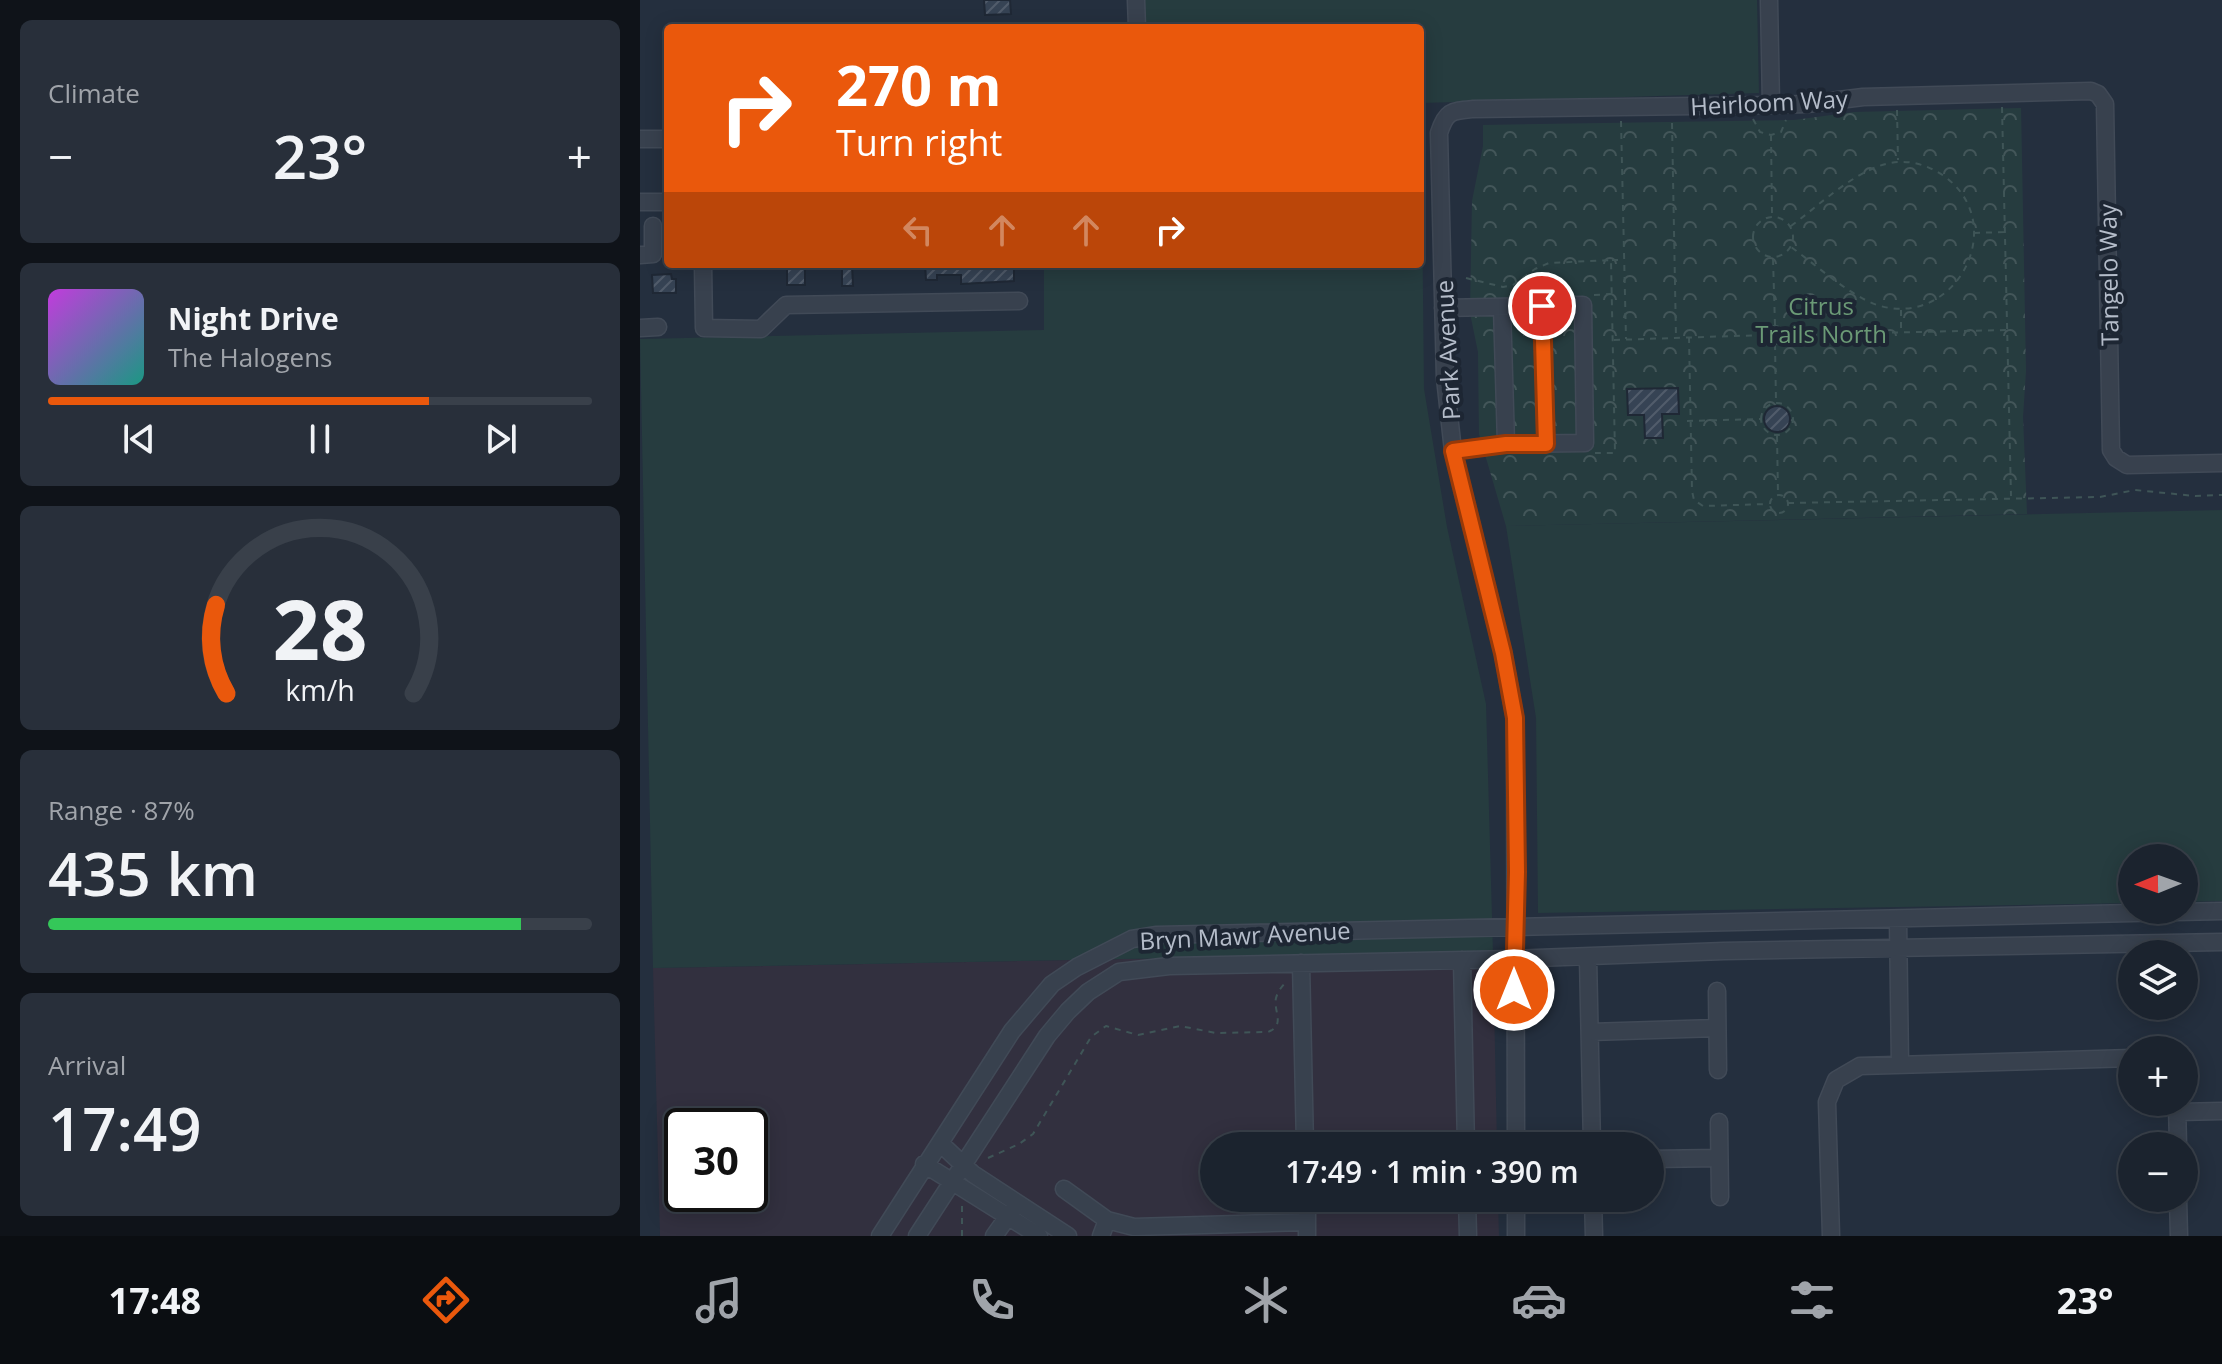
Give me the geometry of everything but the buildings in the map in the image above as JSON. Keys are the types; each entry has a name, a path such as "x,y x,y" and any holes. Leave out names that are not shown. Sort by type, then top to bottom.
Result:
{"street":[{"path":"1136,0 1137,24"},
{"path":"1769,0 1771,105"},
{"name":"Heirloom Way","path":"1444,119 1453,110 1473,109 1807,104 1863,97 2091,91 2098,94"},
{"name":"Tangelo Way","path":"2098,94 2105,104 2111,450 2116,458 2127,465 2222,463"},
{"name":"Park Avenue","path":"1444,119 1439,133 1443,308 1445,378 1453,451 1503,653 1515,718 1516,1132"},
{"path":"640,139 664,139"},
{"path":"640,202 664,202"},
{"path":"640,255 653,254 653,226"},
{"path":"703,268 704,328 761,329 786,305 1019,301"},
{"path":"1443,308 1583,305 1585,443 1506,444 1453,451"},
{"path":"1542,306 1546,444"},
{"path":"1502,307 1506,444"},
{"path":"640,328 658,327"},
{"name":"Bryn Mawr Avenue","path":"880,1236 1012,1031 1052,984 1077,967 1132,939 1157,935 2222,911"},
{"path":"1898,920 1900,1065"},
{"name":"Bryn Mawr Avenue","path":"917,1236 956,1189 963,1165 1047,1036 1088,992 1119,972 1169,966 2222,942"},
{"path":"1588,957 1592,1132"},
{"path":"1462,960 1466,1132"},
{"path":"1301,963 1305,1132"},
{"path":"1717,991 1718,1070"},
{"path":"1590,1032 1717,1028"},
{"path":"1831,1236 1827,1102 1836,1080 1860,1066 2118,1058"},
{"path":"2198,1109 2222,1111"},
{"path":"1719,1122 1720,1197"},
{"path":"940,1143 1039,1236"},
{"path":"1664,1159 1719,1158"},
{"path":"924,1164 956,1189 1068,1236"},
{"path":"1064,1189 1104,1228 1307,1229"},
{"path":"994,1236 1012,1210"},
{"path":"1467,1212 1468,1236"},
{"path":"1516,1212 1516,1236"},
{"path":"1593,1212 1594,1236"},
{"path":"2178,1212 2179,1236"}],"path":[{"path":"2002,106 2011,498"},
{"path":"1897,109 1898,161"},
{"path":"1753,118 1760,132 1771,135 1781,132 1787,117"},
{"path":"1672,120 1676,338"},
{"path":"1621,121 1626,339"},
{"path":"1771,135 1772,217"},
{"path":"1791,226 1873,167 1898,161 1917,163 1951,181 1963,196 1971,214 1974,233 1969,261 1954,286 1939,298 1921,306 1901,309 1876,304 1791,247"},
{"path":"1772,217 1783,219 1791,226 1794,237 1784,255 1773,258 1760,253 1753,241 1755,227 1772,217"},
{"path":"1974,233 2005,232"},
{"path":"1773,258 1775,325"},
{"path":"1611,260 1613,340 1765,335"},
{"path":"1466,278 1503,287 1513,285 1549,263 1624,260"},
{"path":"1901,309 1902,332"},
{"path":"1775,325 1782,329 1784,335 1775,344 1770,343 1765,335 1769,327 1775,325"},
{"path":"1784,335 2007,330"},
{"path":"1689,337 1689,421 1694,500 1703,506 1769,504"},
{"path":"1775,344 1776,403"},
{"path":"1776,403 1786,406 1793,419 1790,428 1777,435 1768,432 1761,419 1764,410 1776,403"},
{"path":"1689,421 1761,419"},
{"path":"1615,422 1620,422"},
{"path":"1777,435 1778,494"},
{"path":"2134,484 2135,490"},
{"path":"1788,503 2100,497 2135,490 2195,496 2222,495"},
{"path":"1778,494 1788,503 1786,509 1779,513 1773,511 1769,504 1771,498 1778,494"},
{"path":"983,1160 1019,1144 1033,1134 1091,1037 1100,1028 1112,1026 1138,1035 1180,1026 1216,1033 1268,1032 1274,1030 1277,1024 1276,999 1289,979"},
{"path":"956,1189 964,1220 962,1236"}],"shaded area":[{"path":"1493,952 1497,1132 1200,1132 1200,1212 1498,1212 1499,1236 660,1236 653,968"}],"green space":[{"path":"1143,0 1757,0 1759,93 1424,103 1424,24 1144,24"},
{"name":"Citrus Trails North","path":"2021,108 2026,371 2023,417 2027,514 1506,526 1479,434 1478,352 1470,313 1472,201 1483,146 1483,125 1794,120 1854,112"},
{"path":"1044,268 1423,268 1424,389 1447,527 1486,704 1493,952 653,968 640,339 1044,330"},
{"path":"2222,510 2222,901 2198,902 2198,844 2118,844 2118,903 1538,913 1536,718 1506,526"}],"route":[{"path":"1514,990 1517,872 1515,718 1503,653 1453,451 1506,444 1546,444 1542,306"}]}
